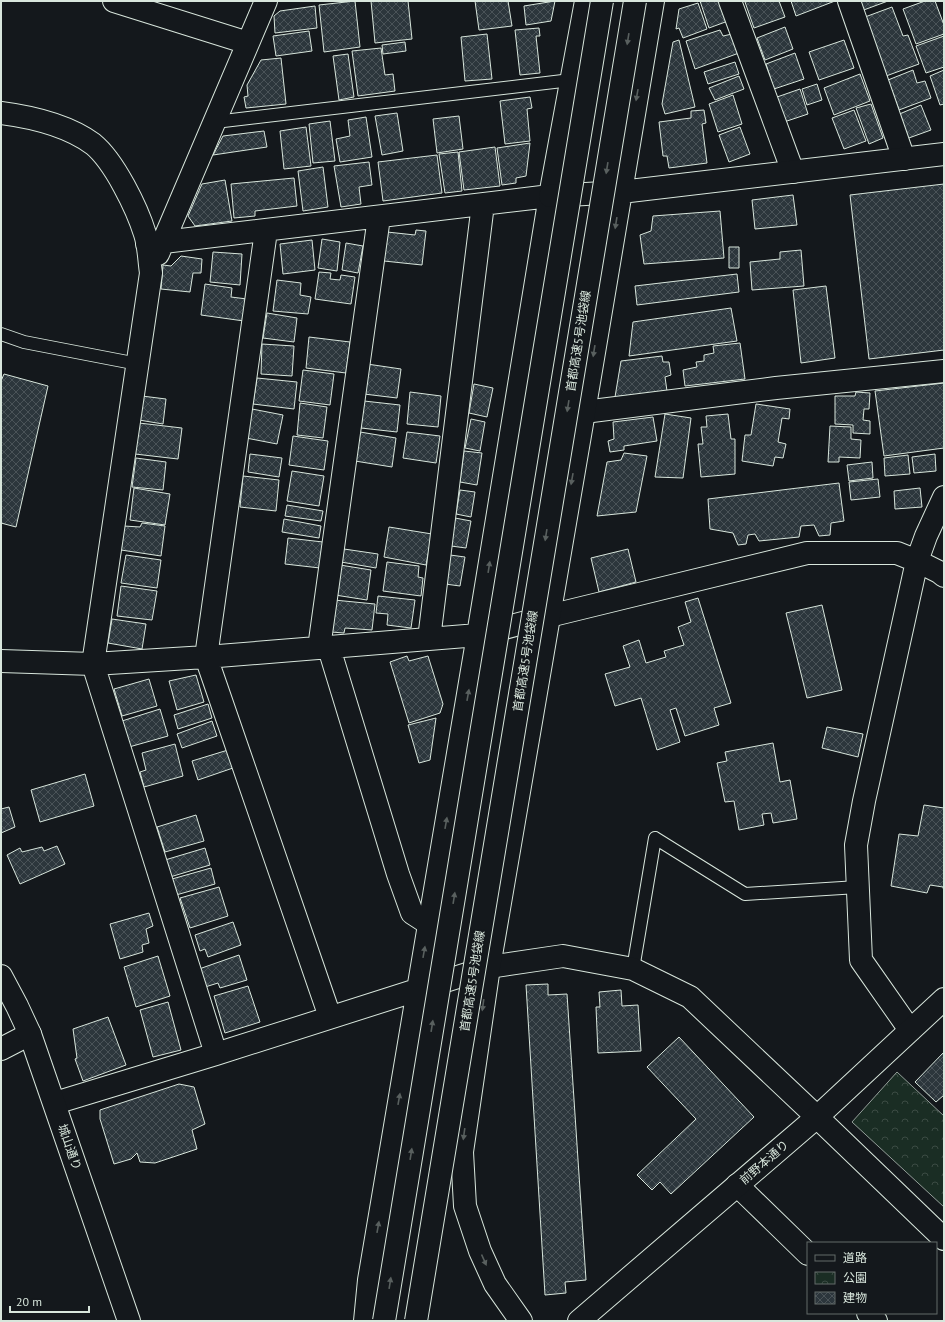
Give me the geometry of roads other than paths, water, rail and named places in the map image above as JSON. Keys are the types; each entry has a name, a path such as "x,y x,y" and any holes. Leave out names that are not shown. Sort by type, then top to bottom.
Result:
{"main road":[{"path":"114,1 248,43"},
{"path":"216,1054 93,664 155,243 215,122 266,1"},
{"path":"364,1321 369,1280 478,635 550,196 586,1"},
{"path":"384,1321 602,1"},
{"name":"首都高速5号池袋線","path":"416,1321 635,1"},
{"path":"521,1321 496,1284 480,1251 465,1206 462,1152 489,966 653,1"},
{"path":"730,1 792,172"},
{"path":"849,1 904,159"},
{"path":"1,113 18,115 45,122 72,132 93,145 113,167 131,199 145,234 155,243 550,196 621,192 944,154"},
{"path":"429,639 483,204"},
{"path":"379,217 324,648 412,913 429,924"},
{"path":"266,231 206,657 330,1017"},
{"path":"584,412 776,388 944,371"},
{"path":"910,1030 861,960 856,845 864,801 917,561 926,536 944,498"},
{"path":"1,661 93,664 206,657 478,635 549,616 808,553 897,553 917,561 944,576"},
{"path":"55,1103 216,1054 489,966 562,956 633,969 690,997 944,1239"},
{"name":"城山通り","path":"1,976 30,1034 129,1321"},
{"name":"前野本通り","path":"579,1321 817,1117 944,999"},
{"path":"1,1050 30,1034"},
{"path":"738,1185 807,1253"}],"lane":[{"path":"215,122 571,80"},
{"path":"1,334 24,342 138,364"},
{"path":"633,969 655,838 746,894 858,887"}]}
